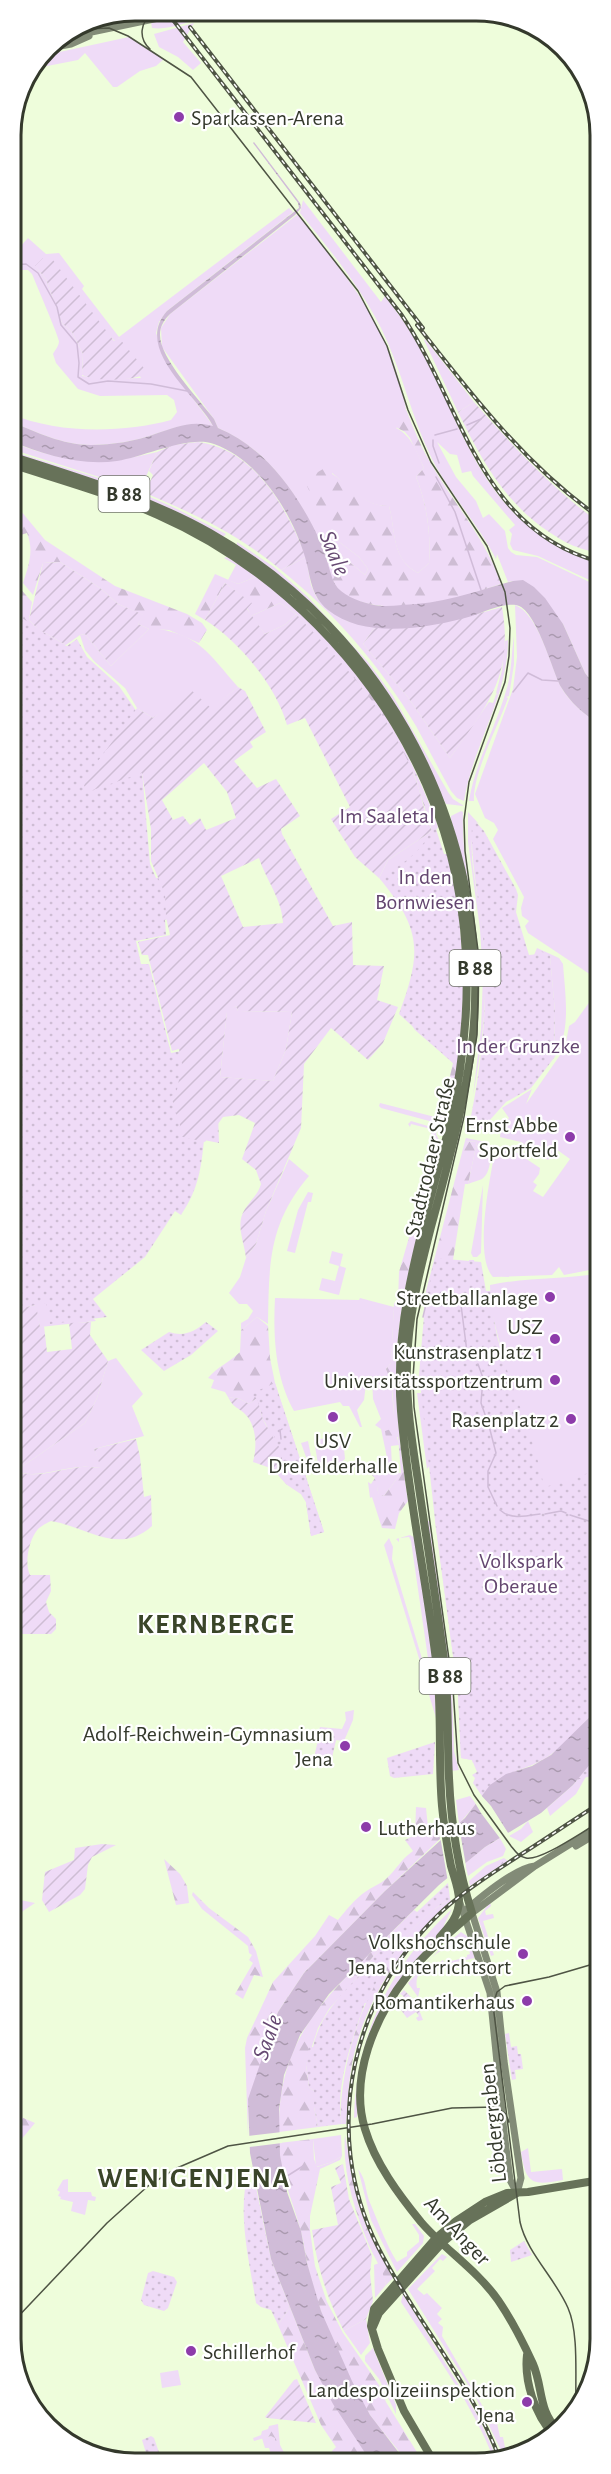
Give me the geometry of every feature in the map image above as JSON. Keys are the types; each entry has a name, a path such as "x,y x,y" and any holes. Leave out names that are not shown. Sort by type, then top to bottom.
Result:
{"main road":[{"path":"81,35 146,21"},
{"path":"66,45 100,31"},
{"name":"Stadtrodaer Straße","path":"21,459 164,509 275,576 304,601 348,645 379,685 409,732 438,793 453,835 466,890 475,968 474,1013 470,1057 459,1116 415,1293 407,1365 410,1428 447,1690 448,1773 452,1819 461,1871 471,1910"},
{"name":"Stadtrodaer Straße","path":"21,467 141,507 229,548 305,613 346,656 387,711 410,750 438,812 453,860 461,901 468,985 465,1042 452,1113 407,1299 399,1366 402,1418 438,1673 440,1784 444,1824 459,1899 454,1923"},
{"path":"412,1970 471,1910 557,1852 576,1846 590,1836"},
{"path":"459,1899 491,1983"},
{"path":"471,1910 491,1983"},
{"path":"412,1970 423,1954 464,1916"},
{"name":"Am Anger","path":"412,1970 381,2016 371,2038 361,2087 360,2103 364,2127 371,2146 387,2174 417,2216 496,2297 512,2322 533,2364 542,2404 552,2424"},
{"name":"Löbdergraben","path":"491,1983 521,2177 517,2193"},
{"path":"429,2453 404,2411 374,2335 371,2321 374,2308 456,2221 485,2202 503,2193 537,2191 590,2182"},
{"name":"Am Anger","path":"527,2355 526,2366 535,2406 548,2427"}],"green space":[{"path":"191,21 161,28 152,28 151,22"},
{"path":"194,23 183,42 201,63 193,70 178,57 159,47 154,34"},
{"path":"129,37 164,59 156,66 140,71 117,87 113,87 85,53 78,60 44,67 56,53"},
{"path":"303,200 381,302 385,296 405,324 429,364 480,469 505,503 529,527 548,540 590,560 590,580 538,556 513,550 510,544 512,534 509,530 515,525 471,471 462,473 457,455 450,454 437,442 456,477 476,501 483,518 489,514 505,531 511,552 516,555 537,557 590,582 590,679 563,624 513,581 508,582 497,554 496,559 439,472 418,427 395,360 373,312 333,254 300,213"},
{"path":"289,208 293,212 167,311 159,322 156,333 171,369 214,427 198,424 184,426 140,439 91,445 70,443 21,426 21,418 69,428 111,429 171,420 177,412 174,400 167,395 100,396 78,389 56,363 53,354 59,341 32,274 28,270 21,270 21,246 28,238 46,254 59,253 84,286 82,289 119,337","holes":["35,266 115,341 119,338 141,378 105,379 82,376 83,354 72,332 62,323 46,279"]},
{"path":"298,214 359,295 394,362 406,411 406,419 396,428 410,440 424,468 416,477 427,519 429,563 418,573 409,567 399,553 389,506 365,500 332,473 330,535 359,557 368,569 365,575 335,550 323,548 304,512 281,478 253,449 218,428 214,419 162,347 161,328 170,314"},
{"path":"43,258 53,260 114,341 119,338 148,373 134,378 115,380 96,379 82,375 83,354 72,332 62,323 46,279 35,266"},
{"path":"424,340 474,402 458,412"},
{"path":"474,402 549,481 590,516 590,551 573,546 549,532 519,507 485,463 458,412"},
{"path":"406,409 427,458 479,537 501,584 443,602 401,607 368,604 354,599 342,593 334,583 323,548 335,550 365,575 368,569 359,557 330,535 307,486 313,475 323,469 370,502 389,506 396,544 409,567 418,573 429,563 427,519 416,477 424,468 410,438 405,432 392,425 399,414 406,418"},
{"path":"198,442 218,447 236,456 252,469 279,501 306,557 281,570 232,535 145,493 153,475 149,471 157,452 173,445"},
{"path":"21,446 66,458 100,461 157,452 140,490 21,452"},
{"path":"21,454 125,486 226,534 223,537 21,458"},
{"path":"21,511 45,540 115,586 187,614 202,623 207,630 199,643 169,630 149,629 138,624 143,615 118,604 100,588 60,562 43,563 33,595 23,583 30,552 27,533 21,535"},
{"path":"237,542 274,567 308,597 368,662 393,696 448,792 453,799 464,806 446,804 399,711 359,654 322,615 280,579 237,547"},
{"path":"227,557 258,576 238,584 228,580 236,565 224,558"},
{"path":"306,557 311,585 317,598 347,621 375,627 363,644 407,696 450,758 489,702 493,703 496,694 498,695 468,780 464,801 457,798 451,791 416,726 388,683 356,642 320,604 281,570"},
{"path":"60,562 100,588 118,604 144,615 138,624 149,629 111,666 85,634 66,645 38,629 29,620 43,563"},
{"name":"In den Bornwiesen","path":"215,574 238,584 258,576 304,614 347,661 366,686 400,740 414,769 438,827 436,830 459,1063 451,1096 446,1094 453,1063 415,1030 407,1018 416,956 407,879 432,831 415,777 393,734 362,688 296,614 280,603 251,616 247,608 251,603 225,583 205,620 195,614"},
{"name":"Im Saaletal","path":"225,583 252,603 247,609 265,634 286,624 296,614 348,670 393,732 417,784 432,831 388,860 379,878 355,857 331,819 350,807 305,718 287,725 275,696 255,666 231,640 205,620"},
{"path":"21,589 32,602 29,620 38,629 66,645 21,682"},
{"path":"280,603 296,614 286,624 265,634 251,616"},
{"path":"515,605 523,610 537,628 563,691 577,707 590,717 590,974 528,933 525,926 529,921 522,916 521,908 524,897 493,839 498,830 494,823 485,818 475,794 513,689 517,657"},
{"path":"502,607 505,631 501,671 486,706 450,758 407,696 363,644 375,627 422,626"},
{"path":"21,617 63,645 67,646 77,639 87,657 119,686 137,712 150,864 156,878 167,876 181,915 165,920 166,935 136,941 141,964 149,964 171,1053 181,1051 218,1113 219,1143 204,1140 198,1179 181,1215 175,1211 145,1257 93,1299 107,1317 50,1324 46,1303 27,1307 32,1330 29,1365 21,1368"},
{"path":"150,628 167,631 191,640 210,655 238,687 211,709 163,711 153,718 137,708 125,688 85,650 80,635 85,634 111,666"},
{"path":"514,636 514,664 509,696 506,697 508,698 477,778 474,801 469,801 476,773 508,684"},
{"path":"508,640 506,661 498,695 496,693 502,670 505,641"},
{"path":"238,687 245,691 266,732 250,742 253,747 234,761 257,788 276,779 300,816 281,829 282,834 333,926 352,922 353,965 384,966 377,1000 398,1007 383,1043 368,1060 331,1028 304,1064 301,1128 266,1211 256,1244 246,1258 241,1233 242,1215 261,1184 256,1170 242,1159 255,1123 239,1115 223,1117 205,1142 179,1136 180,1125 171,1096 176,1095 182,1064 179,1049 172,1051 148,955 142,955 138,942 170,935 165,894 151,861 151,829 142,773 90,791 84,786 87,776 137,708 153,718 190,689 211,708","holes":["204,763 227,792 236,818 206,830 200,818 190,825 183,816 173,820 162,800","259,858 280,906 283,923 243,927 221,876","236,1006 238,1011 292,1012 286,1049 273,1081 220,1077 227,1012"]},
{"path":"463,812 464,846 476,949 475,1032 467,883 451,819 451,816"},
{"path":"468,812 479,824 476,822 473,832 472,856 483,933 485,970 483,1022 473,1096 481,1029 483,976 480,929 468,842"},
{"name":"In der Grunzke","path":"476,822 484,831 516,889 518,895 516,912 529,955 538,954 541,951 550,955 555,1012 554,1058 531,1088 506,1102 481,1130 469,1126 480,1061 485,993 484,948 472,840 472,824"},
{"name":"In den Bornwiesen","path":"436,829 444,854 448,854 458,901 464,979 460,1064 454,1064 399,1014 411,975 414,944 411,929 404,914 380,879 415,853 432,830"},
{"path":"432,831 418,862 381,880 379,878 388,860"},
{"path":"537,948 559,958 563,964 566,1000 565,1025 560,1048 554,1058 555,1012 550,956 534,955"},
{"name":"Ernst Abbe Sportfeld","path":"590,1001 590,1270 564,1275 559,1267 552,1275 493,1277 487,1266 484,1233 496,1146 513,1150 540,1168 533,1182 537,1185 533,1191 543,1197 570,1159 556,1149 548,1160 521,1142 500,1137 501,1126 509,1118 502,1108 532,1089 526,1104 565,1048 569,1026 575,1022"},
{"path":"236,1006 238,1011 292,1012 286,1049 273,1081 220,1077 227,1011"},
{"path":"380,1103 439,1118 441,1112 444,1113 440,1121 433,1122 381,1108"},
{"path":"411,1121 438,1129 436,1134 439,1140 425,1194 419,1196 416,1201 434,1138 430,1132 431,1129 411,1124 410,1127 408,1124"},
{"path":"466,1138 486,1142 490,1156 488,1172 485,1176 468,1184 477,1142 465,1141"},
{"path":"439,1140 442,1141 411,1263 398,1337 397,1399 408,1501 399,1513 395,1529 382,1528 372,1497 370,1498 368,1482 371,1484 375,1478 372,1475 379,1472 381,1482 377,1489 379,1494 384,1496 401,1473 398,1437 386,1438 385,1431 394,1428 392,1391 386,1369 391,1363 394,1303 398,1302 399,1272 410,1234 412,1217 419,1196 425,1194"},
{"path":"465,1141 477,1142 468,1184 465,1184 453,1260 469,1263 469,1260 474,1260 475,1267 460,1296 425,1295"},
{"path":"289,1159 309,1176 285,1211 278,1228 269,1283 268,1324 257,1317 241,1330 241,1323 248,1319 253,1311 247,1304 239,1304 229,1293 240,1277 246,1258 256,1244 266,1211"},
{"path":"483,1185 481,1253 473,1257 471,1253"},
{"path":"308,1192 313,1193 311,1202 308,1202 295,1253 287,1251 298,1210"},
{"path":"332,1251 343,1254 340,1266 346,1268 339,1295 319,1290 322,1278 335,1281 339,1266 329,1263"},
{"name":"Volkspark Oberaue","path":"435,1258 481,1262 486,1291 491,1291 498,1341 531,1438 544,1487 573,1480 590,1472 590,1717 556,1751 505,1776 482,1796 473,1783 475,1778 472,1775 477,1772 472,1760 461,1758 458,1693 436,1529 419,1375 425,1304"},
{"path":"590,1274 590,1475 473,1763 472,1760 461,1758 458,1693 435,1519 487,1309 504,1360 491,1309 490,1285"},
{"path":"58,1284 96,1321 40,1327 33,1295"},
{"path":"275,1298 359,1300 360,1298 394,1307 391,1363 386,1369 391,1379 395,1429 385,1432 397,1437 399,1445 391,1446 392,1467 389,1467 381,1429 375,1425 381,1419 373,1399 372,1376 367,1376 364,1400 357,1410 362,1427 349,1406 343,1406 340,1402 294,1411 279,1370 274,1327"},
{"path":"36,1305 40,1327 44,1326 47,1352 72,1349 69,1323 91,1322 90,1335 108,1361 97,1398 85,1423 21,1467 21,1359 22,1308"},
{"path":"257,1317 268,1326 270,1358 275,1383 324,1532 311,1536 306,1502 301,1494 286,1484 273,1469 282,1464 256,1399 249,1404 240,1399 228,1397 225,1392 211,1388 214,1380 208,1378 240,1352 241,1330"},
{"path":"206,1322 218,1331 191,1355 164,1371 141,1350 169,1332 189,1333"},
{"path":"116,1358 143,1394 132,1406 144,1436 94,1449 102,1468 84,1467 38,1474 21,1473 21,1467 85,1423 97,1398 108,1361"},
{"path":"275,1383 324,1532 311,1536 306,1502 301,1494 286,1484 273,1469 282,1464 273,1433 263,1420 257,1398 250,1394"},
{"path":"417,1393 423,1393 431,1464 427,1469"},
{"path":"228,1397 240,1399 249,1404 257,1398 263,1420 282,1452 282,1464 273,1469 253,1462 255,1443 252,1424"},
{"path":"327,1438 328,1441 343,1438 345,1459 340,1463 311,1471 301,1443 308,1441 313,1466 318,1464 314,1440"},
{"path":"136,1439 144,1497 151,1495 152,1526 140,1535 127,1539 103,1537 51,1521 35,1533 30,1545 28,1570 30,1575 50,1575 51,1591 46,1602 49,1612 56,1619 56,1629 51,1634 21,1634 21,1473 38,1474 84,1467 101,1468 94,1449"},
{"path":"379,1472 401,1473 384,1496 379,1495 377,1489 380,1482"},
{"path":"426,1521 429,1521 452,1684 454,1751 459,1770 451,1771 451,1706"},
{"path":"410,1535 415,1538 434,1670 436,1718 426,1685 431,1679 411,1541 409,1537 400,1538"},
{"path":"389,1538 393,1547 392,1559 427,1675 426,1681 384,1545"},
{"path":"354,1710 353,1720 344,1741 317,1738 320,1727 342,1729 346,1720 345,1712"},
{"path":"320,1730 338,1732 331,1762 314,1758"},
{"path":"435,1742 433,1774 394,1778 390,1776 387,1758"},
{"path":"590,1764 590,1770 576,1794 550,1816 547,1808 573,1785"},
{"path":"590,1764 590,1776 576,1780"},
{"path":"470,1796 476,1804 459,1824 456,1800"},
{"path":"416,1807 426,1808 428,1827 438,1824 440,1839 304,1973 278,2012 249,2099 248,2136 245,2048 247,2038 273,1982 315,1936 329,1915 338,1920 358,1898 386,1879 413,1851 405,1840 415,1835"},
{"path":"528,1821 533,1832 521,1842 509,1836 521,1829"},
{"path":"500,1838 506,1849 503,1856 487,1862 468,1876 465,1863"},
{"path":"102,1844 116,1845 92,1857 88,1865 85,1889 80,1895 49,1912 42,1900 45,1872 74,1860 75,1848"},
{"path":"504,1858 508,1861 470,1886 469,1881 486,1866"},
{"path":"164,1859 180,1874 187,1886 189,1903 176,1905"},
{"path":"448,1883 450,1899 423,1919 400,1944 365,2003 346,2063 340,2110 342,2124 318,2127 314,2091 309,2087 306,2065 309,2047 313,2047 321,2024 334,2004 367,1968 366,1965 395,1932 395,1929 414,1910 417,1912"},
{"path":"193,1892 209,1908 248,1937 256,1951 263,1977 254,1975 243,1999 235,1994 253,1963 249,1960 252,1955 249,1953 248,1946 202,1909 192,1895"},
{"path":"450,1899 451,1901 433,1918 401,1956 375,1998 357,2044 350,2076 346,2124 342,2124 344,2079 356,2028 366,2002 393,1953 410,1932"},
{"path":"21,1900 35,1903 21,1912"},
{"path":"490,1902 491,1906 485,1911 486,1915 493,1914 494,1918 483,1921 494,1955 491,1956 478,1918"},
{"path":"452,1909 444,1925 446,1928 394,1989 357,2087 357,2117 354,2118 356,2087 362,2058 381,2003 411,1954"},
{"path":"395,1929 395,1932 366,1965 367,1967 329,2009 318,2028 306,2065 309,2087 314,2091 318,2127 279,2132 281,2098 287,2068 298,2041 312,2017 330,1995"},
{"path":"461,1932 467,1936 475,1958 434,1967 443,1960 444,1963 467,1957 470,1954 467,1943 463,1940 432,1958"},
{"path":"424,1966 417,1980 417,1988 420,1988 418,1997 408,1983"},
{"path":"404,1990 416,2002 423,2020 418,2021 416,2018 419,2016 416,2012 407,2018 401,2010 407,2005 402,1998 404,1997 399,1995"},
{"path":"509,2033 511,2047 517,2046 518,2054 521,2054 523,2069 515,2070 516,2079 512,2080 505,2034"},
{"path":"21,2117 35,2123 21,2140"},
{"path":"341,2135 342,2156 316,2167 313,2139"},
{"path":"345,2135 358,2204 370,2235 393,2278 386,2285 354,2203 345,2162"},
{"path":"313,2139 314,2159 317,2167 342,2156 340,2160 320,2169 310,2216 315,2266 327,2302 343,2333 379,2385 386,2402 417,2453 400,2453 370,2415 340,2361 312,2282 298,2220 284,2178 279,2143"},
{"path":"528,2148 531,2172 562,2169 563,2180 544,2183 528,2177 521,2152"},
{"path":"343,2164 349,2199 372,2256 370,2273 373,2301 366,2319 344,2331 324,2282 312,2230 338,2225 331,2187 341,2183 335,2168"},
{"path":"358,2169 383,2234 397,2262 407,2256 407,2252 419,2242 419,2235 412,2224 415,2224 424,2236 423,2243 397,2272 371,2220"},
{"path":"254,2178 271,2259 290,2307 278,2325 271,2310 256,2303 244,2217 245,2188 254,2187"},
{"path":"68,2179 68,2192 91,2192 92,2196 96,2197 95,2201 88,2200 85,2215 71,2211 73,2202 60,2199 61,2197 58,2196 60,2192 57,2190 63,2180"},
{"path":"524,2241 532,2255 511,2262 510,2250"},
{"path":"442,2254 447,2257 443,2261 440,2259 432,2268 435,2271 417,2289 424,2295 427,2293 442,2308 437,2314 442,2319 438,2323 443,2327 442,2336 493,2424 497,2423 505,2449 501,2450 475,2396 408,2289"},
{"path":"379,2263 386,2285 375,2298 374,2265"},
{"path":"153,2271 174,2277 177,2282 168,2308 164,2311 144,2305 141,2300 148,2273"},
{"path":"403,2294 479,2418 494,2451 491,2452 476,2420 452,2379 401,2302"},
{"path":"290,2307 315,2370 366,2453 333,2453 336,2447 321,2425 278,2325"},
{"path":"366,2319 370,2343 361,2355 344,2331"},
{"path":"373,2348 396,2405 396,2414 379,2379 365,2361 365,2356"},
{"path":"178,2370 181,2385 162,2388 160,2373"},
{"path":"297,2379 316,2423 265,2417 294,2380"},
{"path":"278,2424 280,2445 275,2445 275,2438 271,2436 254,2441 253,2438 261,2435 262,2431 268,2429 269,2426"},
{"path":"151,2436 154,2438 159,2453 146,2453 142,2440"},
{"path":"275,2437 275,2445 280,2445 284,2453 271,2453 269,2448 265,2448 262,2438"}],"water":[{"path":"253,143 300,203 301,208 168,316 160,335 166,355 173,367 214,419 218,428 252,448 281,476 304,509 322,545 333,581 350,597 378,606 394,606 444,600 513,581 523,580 534,587 545,598 563,624 590,679 590,718 578,708 561,687 537,628 523,609 516,605 437,624 398,629 360,625 328,610 314,592 305,557 292,523 272,490 245,462 214,444 192,442 179,444 128,459 103,462 76,461 21,445 21,426 60,440 91,445 132,441 190,424 213,426 171,371 162,356 157,340 159,326 167,311 299,208 298,203"},
{"path":"590,1717 590,1764 573,1785 541,1813 485,1847 439,1885 329,1994 300,2035 284,2075 279,2109 280,2155 287,2192 301,2231 307,2263 321,2311 370,2415 399,2453 365,2453 333,2404 315,2370 271,2259 250,2153 248,2099 278,2012 304,1973 385,1891 465,1818 490,1785 506,1774 532,1766 551,1755"}],"pier":[{"path":"480,1794 491,1806 510,1836 502,1841 474,1801"},
{"path":"458,1820 466,1866 448,1882 440,1836"},
{"path":"282,2132 282,2143 249,2147 248,2136"}],"waterway":[{"path":"21,264 26,264 38,273 57,307 61,325 77,344 78,377 89,384 108,381 151,384 187,391"},
{"path":"467,425 481,419"},
{"path":"435,435 457,429"},
{"path":"433,440 439,463"},
{"path":"436,477 455,512 481,590"},
{"path":"513,692 528,673 542,680 558,681"},
{"path":"423,1317 426,1304 461,1305 467,1352 474,1360"},
{"path":"478,1364 483,1378 481,1403 496,1453 488,1471 488,1487 497,1506"},
{"path":"280,1430 281,1439"},
{"path":"500,1510 514,1516 540,1514"},
{"path":"545,1514 561,1511 566,1513"},
{"path":"570,1515 590,1521"},
{"path":"284,2178 303,2166"}],"tram line":[{"path":"145,21 142,35 150,49"},
{"path":"111,24 115,23"},
{"path":"95,29 109,28 128,36 191,77 358,291 387,346 408,410 431,462 487,546 505,592 510,628 505,682 469,782 464,820 465,851 479,958 477,1035 464,1117 417,1319 413,1378 414,1407 453,1688 458,1763 474,1795 517,1854 526,1858 542,1855 590,1828"},
{"path":"576,2393 574,2330 568,2308 535,2255 520,2222 493,2005 497,1992 505,1986 549,1977 590,1965"},
{"path":"21,2314 107,2223 148,2186 177,2168 228,2146 372,2124 452,2108 496,2107 506,2114 509,2122"}],"railway":[{"path":"174,21 401,314 422,349 478,459 500,493 526,522 559,546 590,558"},
{"path":"190,27 423,328"},
{"path":"417,325 524,453 590,511"},
{"path":"496,2451 459,2378 378,2247 360,2202 351,2156 349,2110 355,2064 368,2020 389,1978 416,1939 466,1891 590,1810"}],"place":[{"name":"Sparkassen-Arena","path":"179,117"},
{"name":"Ernst Abbe Sportfeld","path":"570,1137"},
{"name":"Streetballanlage","path":"550,1297"},
{"name":"USZ Kunstrasenplatz 1","path":"555,1339"},
{"name":"Universitätssportzentrum","path":"555,1380"},
{"name":"USV Dreifelderhalle","path":"333,1417"},
{"name":"Rasenplatz 2","path":"571,1419"},
{"name":"Adolf-Reichwein-Gymnasium Jena","path":"345,1746"},
{"name":"Lutherhaus","path":"366,1827"},
{"name":"Volkshochschule Jena Unterrichtsort","path":"523,1954"},
{"name":"Romantikerhaus","path":"527,2001"},
{"name":"Schillerhof","path":"191,2351"},
{"name":"Landespolizeiinspektion Jena","path":"527,2402"}],"district":[{"name":"KERNBERGE","path":"216,1623"},
{"name":"WENIGENJENA","path":"194,2177"}],"water label":[{"name":"Saale","path":"335,553"},
{"name":"Saale","path":"267,2037"}]}
